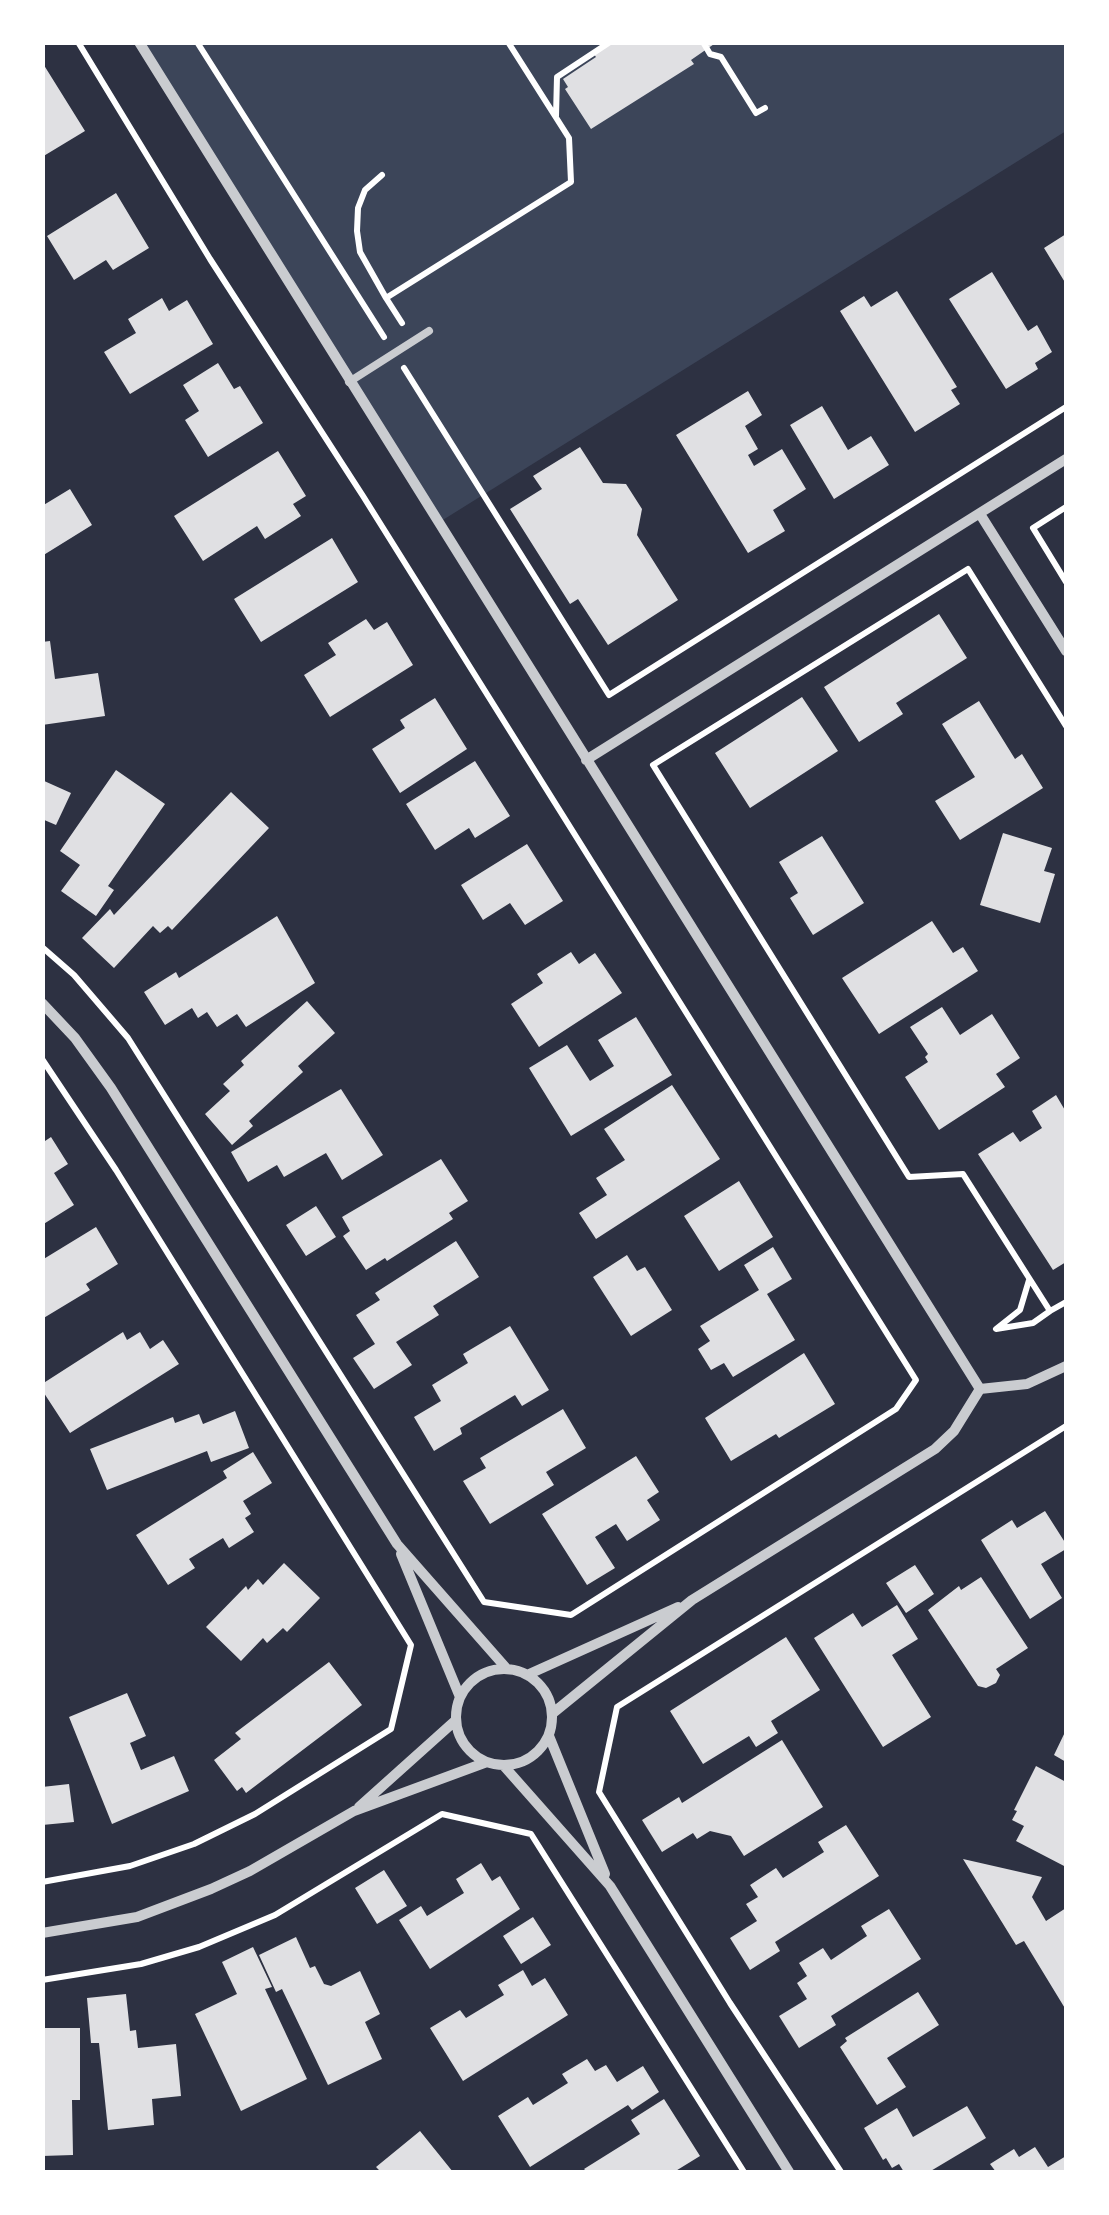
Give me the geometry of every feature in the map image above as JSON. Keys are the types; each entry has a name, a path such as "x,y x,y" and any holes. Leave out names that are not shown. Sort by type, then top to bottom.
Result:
{"street":[{"path":"139,42 980,1389"},
{"path":"586,760 1066,460"},
{"path":"980,514 1066,652"},
{"path":"42,1002 75,1038 111,1088 397,1544 507,1669"},
{"path":"980,1389 1027,1384 1066,1366"},
{"path":"553,1713 692,1600 934,1449 954,1431 980,1389"},
{"path":"397,1544 460,1697"},
{"path":"527,1675 692,1600"},
{"path":"507,1669 527,1675 539,1684 553,1713 548,1736 530,1758 503,1765 486,1762 466,1746 456,1720 460,1697 479,1675 507,1669"},
{"path":"354,1811 456,1720"},
{"path":"548,1736 610,1886"},
{"path":"42,1933 137,1917 211,1889 354,1811 486,1762"},
{"path":"503,1765 610,1886 789,2172"}],"lane":[{"path":"349,382 429,330"}],"path":[{"path":"42,947 74,975 128,1038 484,1602 571,1615 896,1409 916,1380 373,512 210,259 78,42"},
{"path":"197,42 609,694 1066,407"},
{"path":"386,298 571,182 569,138 508,42"},
{"path":"556,118 558,76 610,42"},
{"path":"703,42 710,54 720,57 756,113 765,108"},
{"path":"382,176 365,190 358,208 360,252 413,341"},
{"path":"1066,507 1033,528 1066,582"},
{"path":"1050,1312 964,1174 910,1177 653,766 968,569 1066,726"},
{"path":"42,1059 116,1170 411,1645 391,1729 255,1814 194,1844 130,1866 42,1882"},
{"path":"1029,1280 1020,1310 996,1329 1033,1323 1066,1302"},
{"path":"841,2172 730,2003 600,1792 617,1707 1066,1426"},
{"path":"42,1980 124,1968 199,1947 276,1915 442,1814 531,1834 744,2172"}],"shaded area":[{"path":"139,43 1066,43 1066,131 438,523"}],"building":[{"path":"609,42 717,42 691,60 694,64 591,129 565,89 568,87 563,79 596,57 593,53"},
{"path":"42,62 85,131 42,157"},
{"path":"116,193 149,248 113,270 106,260 74,280 47,236"},
{"path":"1066,234 1066,284 1044,248"},
{"path":"992,272 1028,331 1037,325 1052,352 1035,363 1038,369 1006,389 949,299"},
{"path":"897,291 957,387 951,390 960,404 915,432 840,311 864,296 871,307"},
{"path":"162,298 169,311 187,300 213,344 130,394 104,352 136,333 128,319"},
{"path":"218,363 234,389 240,386 263,423 208,457 185,420 199,411 183,385"},
{"path":"748,391 762,415 745,426 758,449 748,455 754,466 782,449 806,489 773,510 785,531 748,553 676,435"},
{"path":"822,406 848,450 871,436 889,465 834,499 790,425"},
{"path":"580,447 603,483 626,484 642,509 637,535 678,600 608,645 578,599 570,604 510,509 542,489 533,476"},
{"path":"278,451 306,496 293,504 301,516 265,539 257,526 203,561 174,516"},
{"path":"70,489 92,525 42,556 42,506"},
{"path":"332,538 358,582 261,642 234,599"},
{"path":"939,614 967,658 896,703 903,714 859,742 824,687"},
{"path":"366,619 374,630 387,622 413,665 330,717 304,675 336,655 328,643"},
{"path":"50,641 55,679 98,673 105,716 42,725 42,642"},
{"path":"802,697 838,751 750,808 715,753"},
{"path":"435,698 467,749 400,793 372,749 405,728 400,720"},
{"path":"979,701 1015,759 1022,754 1043,788 960,840 935,801 975,777 942,724"},
{"path":"475,761 510,816 475,838 469,828 435,850 406,804"},
{"path":"116,770 165,804 108,886 114,890 96,916 61,891 80,865 60,851"},
{"path":"42,780 71,793 56,825 42,819"},
{"path":"231,792 269,828 172,930 168,926 160,933 153,926 114,968 82,938 110,909 114,915"},
{"path":"1003,833 1052,848 1044,871 1055,874 1040,923 980,905"},
{"path":"822,836 864,903 813,935 790,898 798,893 779,862"},
{"path":"527,844 563,901 525,925 510,903 483,920 461,885"},
{"path":"277,916 315,983 246,1027 237,1014 217,1027 207,1012 198,1018 192,1008 165,1025 144,992 176,972 179,978"},
{"path":"932,921 953,953 963,947 978,971 879,1034 842,978"},
{"path":"571,952 579,964 595,953 622,993 539,1047 511,1004 543,983 537,974"},
{"path":"307,1001 335,1033 298,1066 303,1072 249,1121 253,1126 232,1145 205,1114 230,1091 223,1084 244,1065 241,1061"},
{"path":"942,1007 960,1035 992,1014 1020,1058 996,1074 1005,1087 939,1130 905,1077 928,1062 928,1054 910,1027"},
{"path":"636,1017 672,1075 571,1136 529,1068 567,1045 590,1081 614,1066 598,1040"},
{"path":"672,1085 720,1159 596,1239 579,1213 607,1195 596,1178 625,1160 604,1129"},
{"path":"341,1089 383,1155 342,1180 326,1153 284,1177 277,1165 248,1182 231,1152"},
{"path":"1056,1095 1066,1112 1066,1262 1053,1270 978,1154 1013,1132 1020,1142 1042,1128 1032,1111"},
{"path":"51,1137 68,1164 54,1173 74,1205 42,1225 42,1143"},
{"path":"441,1159 468,1201 449,1213 453,1219 366,1270 343,1236 350,1231 342,1217"},
{"path":"739,1181 773,1237 719,1271 684,1216"},
{"path":"316,1206 336,1237 306,1256 286,1225"},
{"path":"96,1227 118,1264 86,1284 90,1290 42,1319 42,1260"},
{"path":"456,1241 479,1277 433,1306 439,1315 396,1342 412,1365 374,1389 353,1358 375,1344 356,1315 380,1300 375,1293"},
{"path":"773,1247 792,1279 767,1294 795,1340 733,1377 724,1363 711,1370 698,1349 710,1341 700,1326 759,1290 744,1265"},
{"path":"627,1255 637,1271 645,1267 672,1310 631,1336 593,1277"},
{"path":"510,1326 549,1390 522,1406 515,1395 460,1428 462,1434 434,1451 414,1417 441,1401 432,1385 468,1363 463,1354"},
{"path":"123,1332 127,1340 140,1332 150,1349 163,1340 179,1364 70,1433 42,1384"},
{"path":"804,1353 835,1404 731,1461 705,1418"},
{"path":"563,1409 586,1448 546,1472 554,1485 490,1524 463,1481 486,1468 480,1458"},
{"path":"235,1411 249,1448 211,1462 207,1451 107,1490 90,1449 173,1417 175,1423 199,1414 203,1424"},
{"path":"253,1452 272,1483 243,1501 251,1514 245,1518 254,1532 229,1548 223,1538 189,1559 195,1568 168,1585 136,1535 227,1478 223,1471"},
{"path":"636,1456 659,1492 647,1500 660,1520 627,1541 616,1524 595,1537 615,1568 587,1585 542,1514"},
{"path":"1045,1511 1066,1544 1066,1549 1041,1564 1062,1598 1030,1619 981,1540 1012,1520 1017,1528"},
{"path":"284,1563 320,1598 287,1632 283,1628 267,1643 263,1638 241,1661 206,1627 246,1586 248,1590 258,1579 263,1585"},
{"path":"915,1565 934,1594 906,1613 886,1583"},
{"path":"981,1577 1028,1648 996,1669 1000,1675 996,1683 986,1688 978,1686 928,1610 959,1586 961,1590"},
{"path":"897,1605 918,1639 892,1655 931,1717 883,1747 814,1638 853,1613 862,1627"},
{"path":"786,1637 820,1690 771,1721 778,1733 756,1747 749,1736 703,1764 670,1711"},
{"path":"329,1662 362,1705 246,1793 242,1787 237,1791 214,1760 241,1739 235,1733"},
{"path":"127,1693 146,1736 130,1743 141,1770 174,1756 189,1791 112,1824 69,1717"},
{"path":"1066,1730 1066,1762 1054,1755"},
{"path":"782,1740 823,1807 744,1856 731,1836 710,1831 697,1839 693,1833 662,1852 642,1820 679,1797 682,1803"},
{"path":"1036,1766 1066,1782 1066,1867 1016,1841 1024,1826 1012,1820 1017,1811 1014,1810"},
{"path":"69,1784 74,1822 42,1825 42,1787"},
{"path":"846,1825 879,1876 775,1942 780,1951 750,1970 730,1938 757,1921 746,1904 758,1897 750,1885 776,1868 783,1878 824,1852 818,1842"},
{"path":"963,1859 1042,1877 1032,1897 1046,1921 1066,1908 1066,2010 1024,1941 1016,1945"},
{"path":"481,1863 492,1881 500,1876 520,1909 430,1969 399,1920 421,1906 427,1916 464,1893 456,1879"},
{"path":"384,1870 407,1906 377,1924 355,1888"},
{"path":"889,1909 921,1959 831,2016 836,2025 799,2048 779,2016 807,1999 797,1983 807,1976 799,1963 823,1948 831,1960 867,1936 861,1926"},
{"path":"533,1917 551,1945 521,1964 503,1936"},
{"path":"296,1937 310,1968 315,1966 324,1984 331,1986 360,1971 380,2014 365,2022 382,2059 328,2085 282,1989 276,1992 259,1955"},
{"path":"253,1947 272,1987 265,1989 307,2079 241,2111 195,2014 237,1994 222,1962"},
{"path":"523,1970 532,1986 545,1978 568,2015 463,2081 430,2028 460,2010 466,2018 504,1995 498,1985"},
{"path":"918,1992 939,2025 887,2058 906,2087 877,2105 840,2047 847,2041 845,2038"},
{"path":"126,1994 130,2031 136,2030 138,2048 176,2044 181,2096 152,2099 154,2125 108,2130 99,2043 91,2043 87,1998"},
{"path":"42,2028 80,2028 80,2100 72,2100 73,2155 42,2156"},
{"path":"587,2059 595,2071 606,2065 617,2082 643,2066 659,2092 632,2110 628,2105 530,2167 498,2116 528,2097 533,2105 568,2083 562,2074"},
{"path":"664,2099 700,2156 674,2172 584,2169 640,2134 631,2120"},
{"path":"967,2106 986,2138 929,2172 904,2172 899,2164 892,2168 864,2128 897,2108 913,2137"},
{"path":"420,2131 453,2172 381,2172 376,2167"},
{"path":"1035,2147 1048,2167 1066,2156 1066,2172 996,2172 990,2164 1014,2149 1019,2157"}]}
